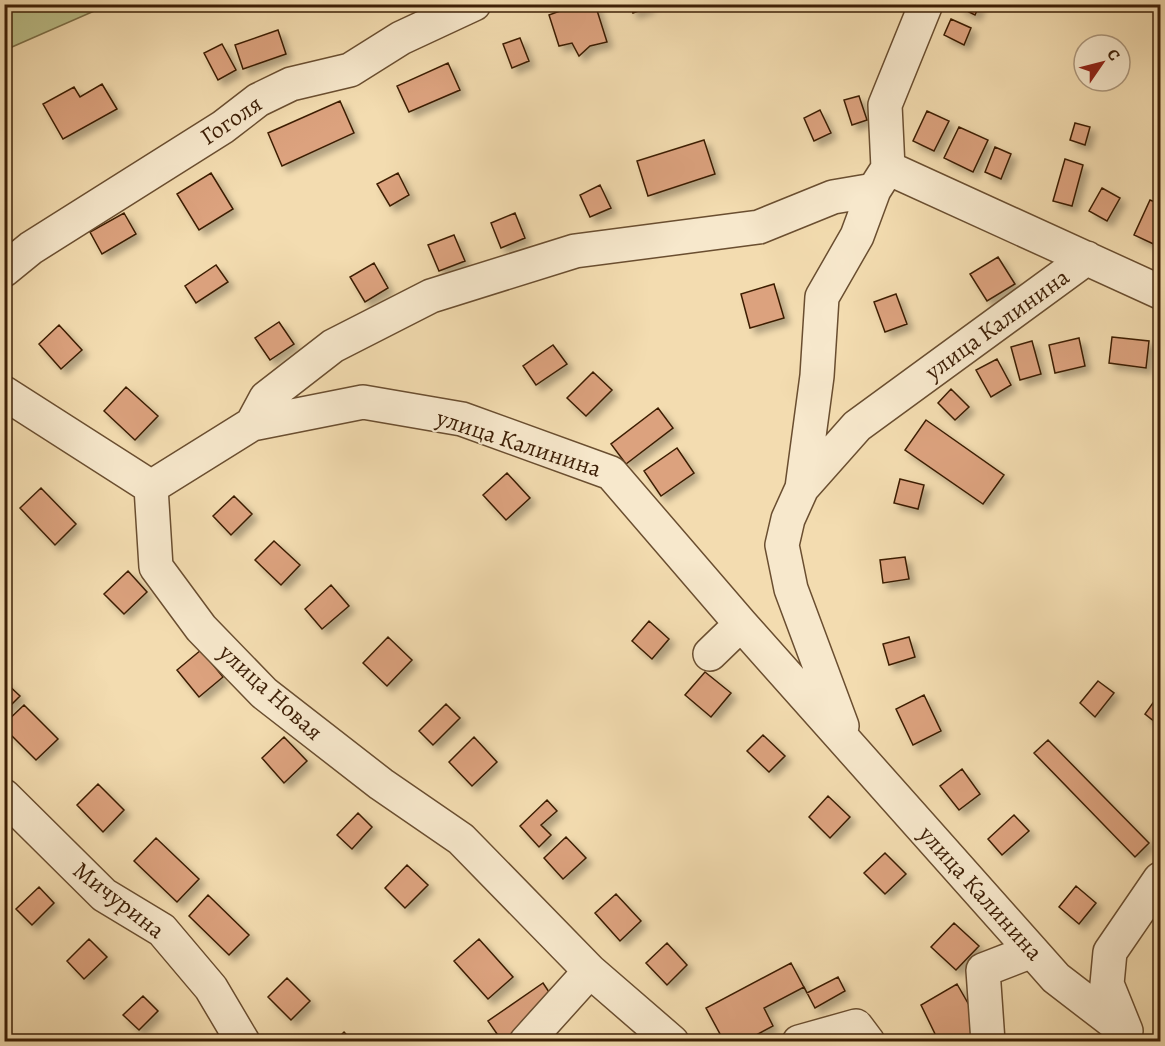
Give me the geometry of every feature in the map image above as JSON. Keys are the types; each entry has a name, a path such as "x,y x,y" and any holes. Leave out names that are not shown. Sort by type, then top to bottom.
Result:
{"street":[{"name":"Гоголя","path":"4,270 32,248 223,127 258,99 291,84 350,70 401,38 474,4"},
{"path":"881,179 885,105 926,4"},
{"name":"улица Калинина","path":"848,743 791,589 782,544 788,519 802,488 817,376 822,297 857,236 881,179"},
{"name":"улица Калинина","path":"252,424 266,398 333,346 431,296 575,251 759,226 881,179 1087,258 1161,292"},
{"name":"улица Калинина","path":"802,488 857,426 1087,258"},
{"path":"4,393 151,487"},
{"name":"улица Калинина","path":"151,487 252,424 363,402 462,419 611,473 741,624 1056,978 1130,1036"},
{"name":"улица Новая","path":"151,487 156,567 201,628 264,693 381,784 461,839 590,971 672,1041"},
{"path":"710,654 741,624"},
{"name":"Мичурина","path":"4,796 104,895 162,930 211,988 243,1041"},
{"name":"улица Калинина","path":"1130,1036 1107,984 1110,952 1161,879"},
{"path":"988,1041 983,970 1032,951"},
{"path":"526,1041 590,971"},
{"path":"800,1041 856,1026 868,1041"}],"green space":[{"path":"5,4 108,4 108,5 5,50"}],"building":[{"path":"579,4 595,4 607,42 590,46 579,56 572,43 559,46 549,15"},
{"path":"630,4 648,4 649,7 633,13"},
{"path":"960,4 980,4 975,15 959,7"},
{"path":"951,19 971,28 964,45 944,35"},
{"path":"278,30 286,54 243,69 235,45"},
{"path":"520,38 529,61 512,68 503,44"},
{"path":"222,44 236,70 218,80 204,53"},
{"path":"448,63 460,90 409,112 397,86"},
{"path":"102,84 117,109 63,139 43,104 74,87 80,97"},
{"path":"859,96 867,120 852,125 844,100"},
{"path":"340,101 354,133 282,166 268,133"},
{"path":"820,110 831,133 814,141 804,118"},
{"path":"927,111 949,121 934,151 913,141"},
{"path":"1075,123 1090,127 1085,145 1070,140"},
{"path":"959,127 988,140 973,172 944,158"},
{"path":"704,140 715,174 648,196 637,161"},
{"path":"995,147 1011,154 1001,179 985,172"},
{"path":"1065,159 1083,165 1072,206 1053,201"},
{"path":"211,173 233,209 199,230 177,194"},
{"path":"398,173 409,195 390,206 377,184"},
{"path":"600,185 611,208 590,217 580,195"},
{"path":"1102,188 1120,198 1107,221 1089,211"},
{"path":"1150,200 1160,204 1160,247 1134,235"},
{"path":"124,213 136,234 102,254 90,232"},
{"path":"515,213 525,238 501,248 491,223"},
{"path":"454,235 465,261 439,271 428,245"},
{"path":"998,257 1015,284 987,301 970,274"},
{"path":"374,263 388,288 365,302 350,277"},
{"path":"216,265 228,282 196,303 185,286"},
{"path":"774,284 784,318 750,328 741,294"},
{"path":"896,294 907,324 885,332 874,302"},
{"path":"279,322 294,344 270,360 255,338"},
{"path":"59,325 82,350 61,369 39,344"},
{"path":"1112,337 1149,341 1146,368 1109,363"},
{"path":"1079,338 1085,366 1055,373 1049,345"},
{"path":"1032,341 1041,374 1020,380 1011,347"},
{"path":"553,345 567,364 536,385 523,366"},
{"path":"997,359 1011,385 991,397 976,370"},
{"path":"593,372 612,390 586,416 567,398"},
{"path":"126,387 158,416 135,440 104,411"},
{"path":"951,389 969,407 955,420 938,403"},
{"path":"658,408 673,428 626,464 611,444"},
{"path":"926,420 1004,475 983,504 905,450"},
{"path":"677,448 694,473 661,496 644,471"},
{"path":"507,473 530,498 506,520 483,495"},
{"path":"900,479 924,485 918,509 894,503"},
{"path":"41,488 76,524 55,545 20,508"},
{"path":"234,496 252,514 231,535 213,516"},
{"path":"274,541 300,565 281,585 255,560"},
{"path":"905,557 909,579 883,583 880,560"},
{"path":"128,571 147,592 124,614 104,594"},
{"path":"331,585 349,606 322,629 305,609"},
{"path":"649,621 669,639 652,659 632,641"},
{"path":"388,637 412,660 387,686 363,663"},
{"path":"909,637 915,657 889,665 883,644"},
{"path":"201,650 223,677 199,697 177,670"},
{"path":"705,672 731,693 711,717 685,695"},
{"path":"4,681 20,696 4,712"},
{"path":"1098,681 1114,693 1095,717 1080,703"},
{"path":"1160,693 1160,726 1145,714"},
{"path":"924,695 941,731 913,745 896,709"},
{"path":"446,704 460,718 433,745 419,731"},
{"path":"24,705 58,739 36,760 4,728 4,724"},
{"path":"763,735 785,756 769,772 747,751"},
{"path":"284,737 307,761 284,783 262,758"},
{"path":"474,737 497,762 472,786 449,762"},
{"path":"1048,740 1149,843 1135,857 1034,753"},
{"path":"962,769 980,794 959,810 940,786"},
{"path":"98,784 124,810 103,832 77,805"},
{"path":"828,796 850,817 830,838 809,817"},
{"path":"547,800 557,811 541,825 551,835 539,847 520,826"},
{"path":"358,813 372,827 352,849 337,835"},
{"path":"1014,815 1029,831 1002,855 988,839"},
{"path":"566,837 586,858 563,879 544,858"},
{"path":"156,838 199,879 177,902 134,861"},
{"path":"885,853 906,874 885,894 864,873"},
{"path":"407,865 428,885 405,908 385,888"},
{"path":"1076,886 1096,903 1079,924 1059,907"},
{"path":"39,887 54,903 32,925 16,909"},
{"path":"616,894 641,921 620,941 595,913"},
{"path":"208,895 249,935 229,955 189,916"},
{"path":"954,923 979,946 956,970 931,947"},
{"path":"89,939 107,957 84,979 67,961"},
{"path":"479,939 513,977 488,999 454,961"},
{"path":"667,943 687,965 667,985 646,963"},
{"path":"791,963 804,987 764,1008 773,1026 743,1042 713,1042 711,1038 720,1034 706,1008"},
{"path":"838,977 845,991 815,1008 807,993"},
{"path":"287,978 310,1001 291,1020 268,997"},
{"path":"543,983 557,1004 502,1041 488,1021"},
{"path":"957,984 969,1005 972,1042 939,1042 921,1005"},
{"path":"143,996 158,1011 139,1030 123,1015"},
{"path":"650,1028 658,1042 625,1042"},
{"path":"344,1032 353,1042 334,1042"}]}
